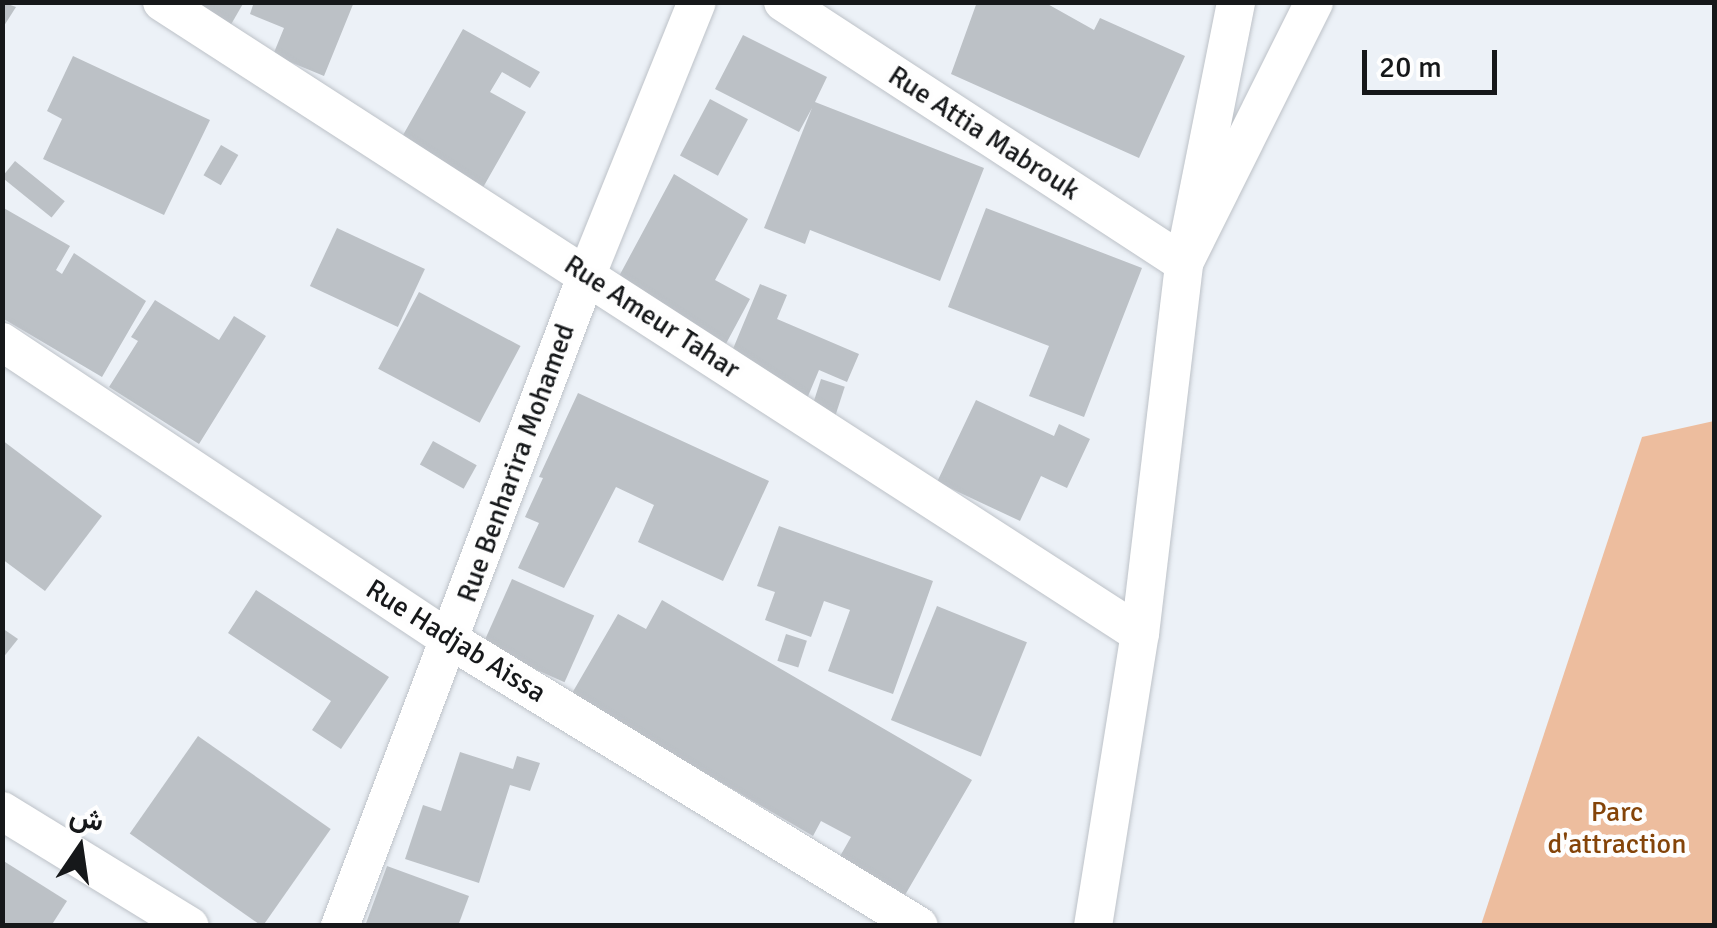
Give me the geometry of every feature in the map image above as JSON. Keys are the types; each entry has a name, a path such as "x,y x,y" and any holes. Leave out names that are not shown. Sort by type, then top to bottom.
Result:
{"street":[{"name":"Rue Ameur Tahar","path":"162,2 1140,634"},
{"name":"Rue Benharira Mohamed","path":"340,926 586,274 696,2"},
{"name":"Rue Attia Mabrouk","path":"783,2 1184,263"},
{"path":"1093,926 1140,634 1184,263 1236,2"},
{"path":"1184,263 1314,2"},
{"name":"Rue Hadjab Aissa","path":"2,342 450,640 919,926"},
{"path":"2,811 190,926"}],"green space":[{"name":"Parc d'attraction","path":"1714,421 1714,925 1481,925 1642,437"}],"building":[{"path":"2,2 16,7 2,29"},
{"path":"161,2 244,2 222,40"},
{"path":"254,2 354,2 324,76 273,55 284,28 250,14"},
{"path":"977,2 1044,2 1094,30 1100,18 1185,56 1139,158 951,74"},
{"path":"463,29 540,72 530,88 502,72 490,92 526,112 477,198 394,151"},
{"path":"743,35 827,77 815,102 984,168 940,281 810,230 805,244 764,228 812,108 799,132 715,89"},
{"path":"73,56 210,120 164,215 43,159 62,119 47,111"},
{"path":"710,99 748,119 718,176 680,156"},
{"path":"221,145 238,155 221,185 204,175"},
{"path":"15,161 65,201 52,218 2,177"},
{"path":"674,174 748,219 715,280 750,299 721,353 610,293"},
{"path":"2,207 70,246 56,270 62,274 74,253 146,301 102,377 2,318"},
{"path":"986,208 1142,268 1084,417 1029,396 1049,346 948,307"},
{"path":"337,228 425,269 398,327 310,286"},
{"path":"760,284 787,295 777,319 859,354 847,382 819,370 806,401 725,368"},
{"path":"419,292 521,346 480,423 378,369"},
{"path":"155,300 219,340 234,316 266,336 199,444 109,387 138,341 131,337"},
{"path":"821,379 845,387 833,423 809,415"},
{"path":"578,393 769,481 723,581 638,542 654,505 616,487 564,588 518,568 539,523 525,517"},
{"path":"976,400 1054,436 1059,424 1090,439 1067,488 1041,476 1020,521 937,482"},
{"path":"2,440 102,516 45,591 2,559"},
{"path":"433,441 477,465 464,489 420,465"},
{"path":"779,526 933,581 893,694 828,671 850,610 824,601 811,637 765,620 775,592 757,586"},
{"path":"512,579 594,616 565,682 482,646"},
{"path":"256,590 389,677 341,749 312,730 331,701 228,633"},
{"path":"662,600 972,780 905,895 839,858 851,837 821,821 813,836 571,695 618,614 646,629"},
{"path":"937,606 1027,642 981,756 891,720"},
{"path":"2,628 18,639 2,659"},
{"path":"786,634 807,641 798,667 777,661"},
{"path":"198,736 331,829 263,926 130,833"},
{"path":"460,752 513,769 517,756 540,763 530,791 510,785 479,883 405,859 423,805 441,811"},
{"path":"2,860 67,901 51,926 2,926"},
{"path":"387,866 469,896 458,926 365,926"}]}
